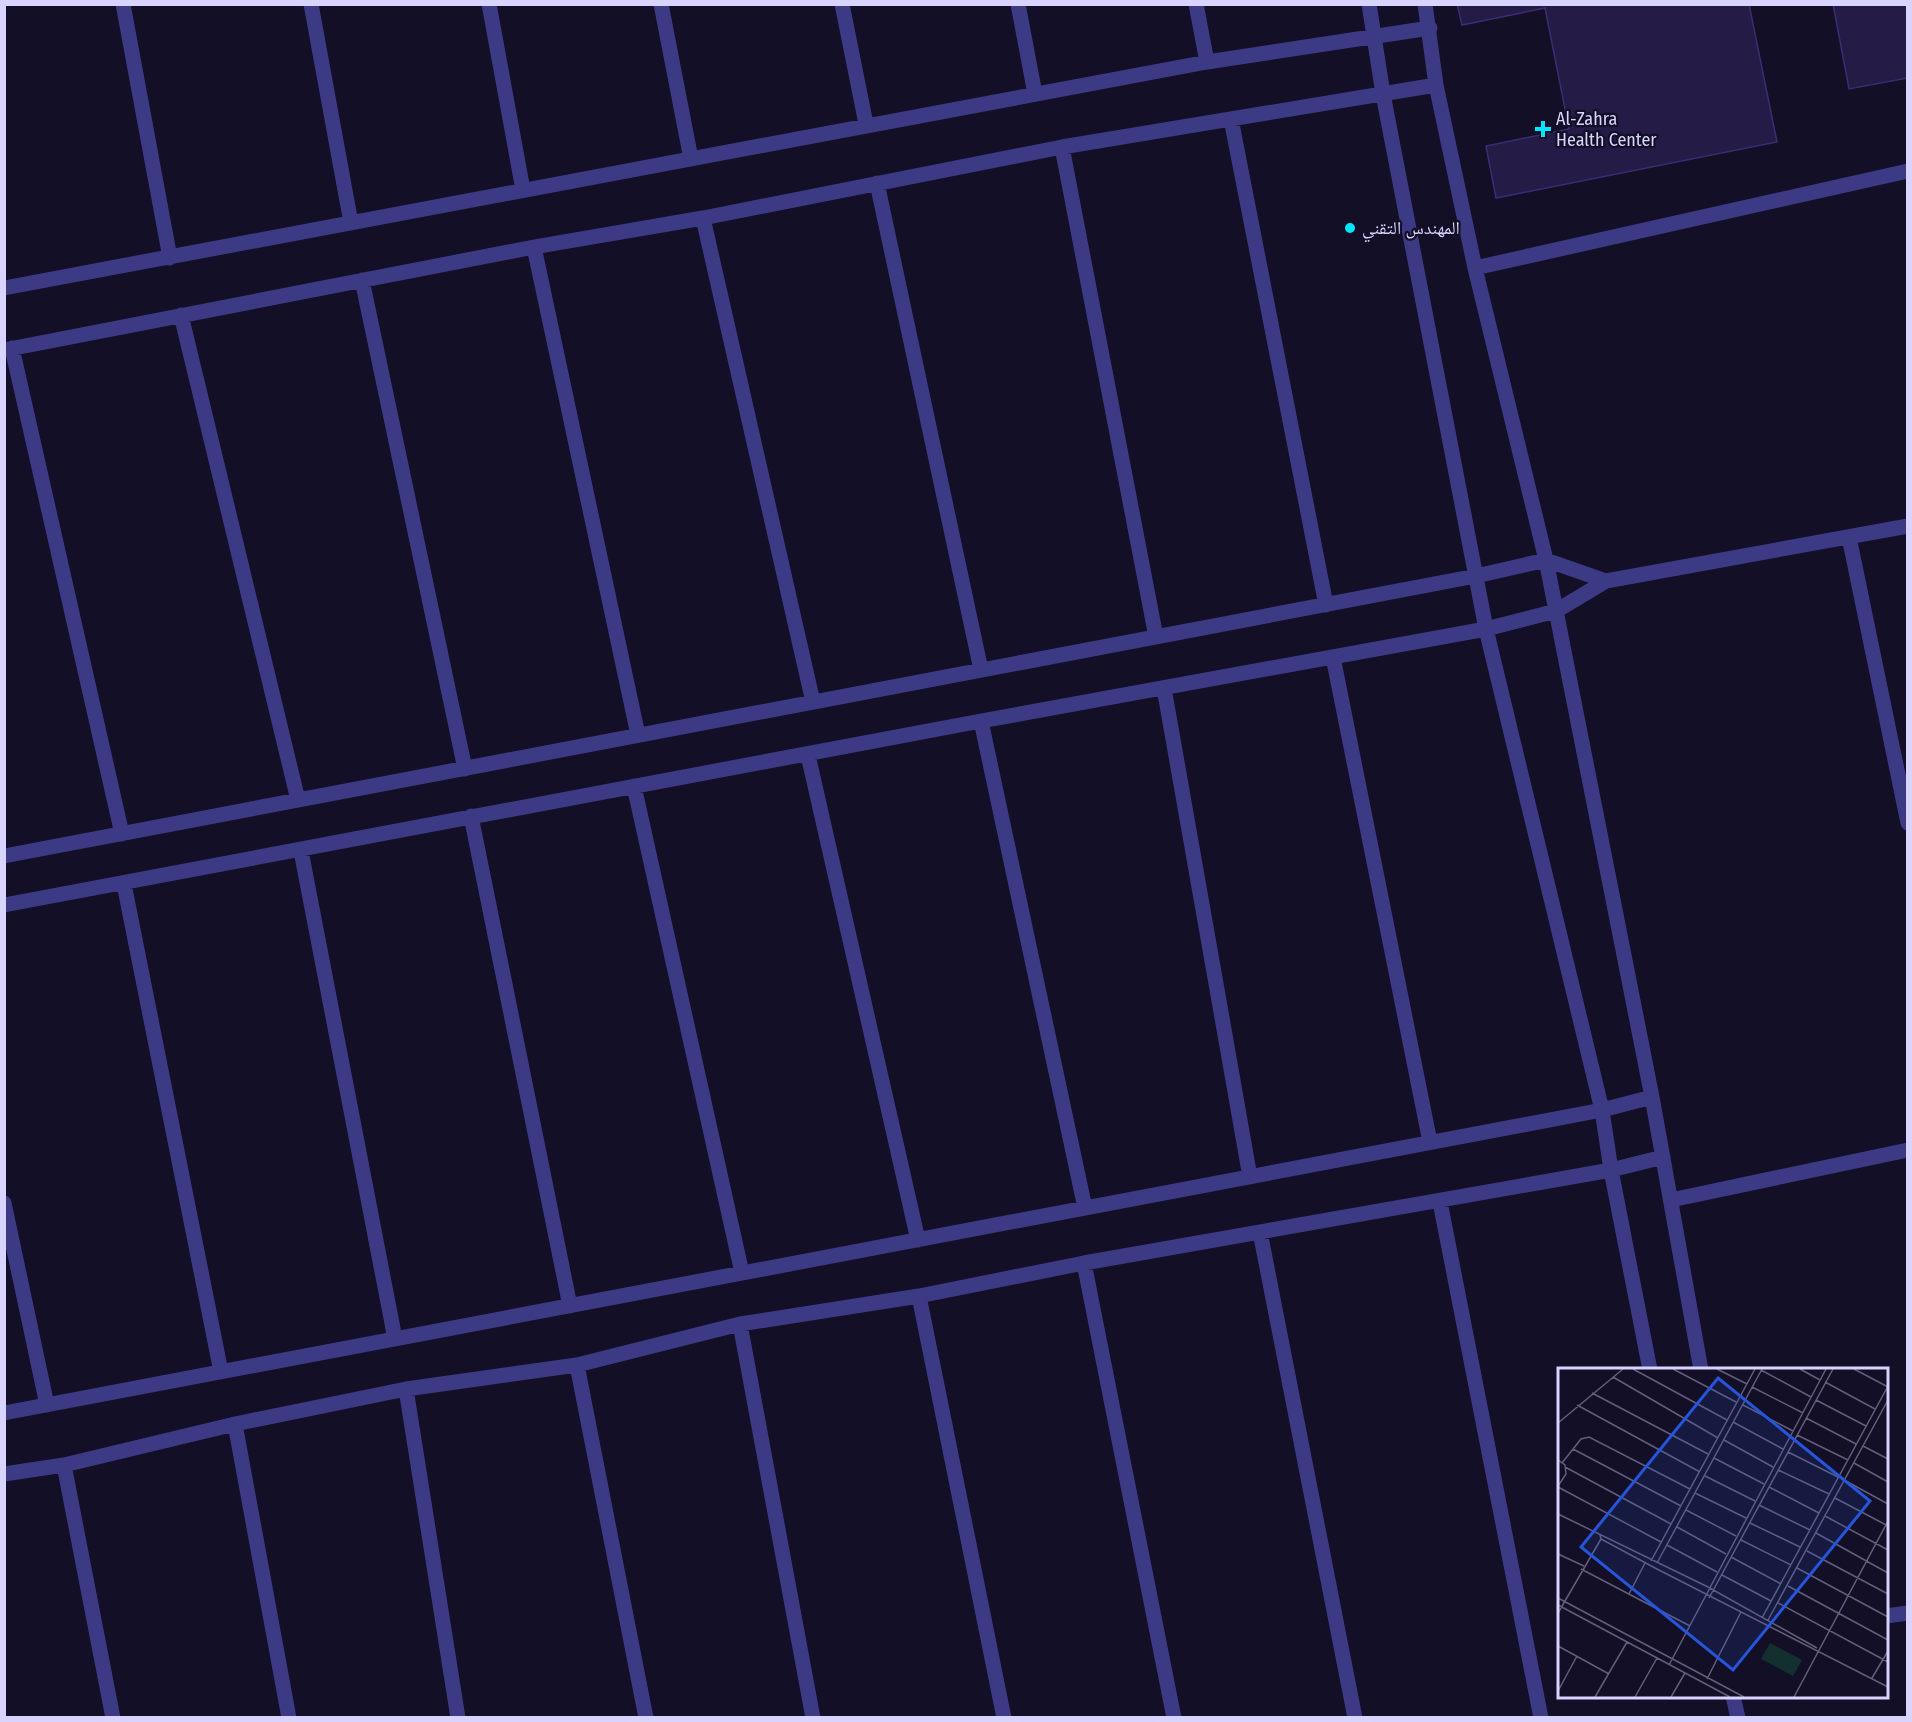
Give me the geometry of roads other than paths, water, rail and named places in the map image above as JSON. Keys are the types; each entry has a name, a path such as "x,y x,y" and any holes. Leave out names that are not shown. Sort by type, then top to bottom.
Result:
{"street":[{"path":"123,4 170,258"},
{"path":"311,4 351,223"},
{"path":"489,4 523,190"},
{"path":"661,4 691,159"},
{"path":"842,4 866,124"},
{"path":"1018,4 1035,94"},
{"path":"1196,4 1207,62"},
{"path":"1369,4 1383,94 1486,629 1602,1110 1611,1170 1650,1368"},
{"path":"1425,4 1436,85 1475,268 1546,560 1652,1097 1701,1368"},
{"path":"4,288 866,124 1207,62 1430,28"},
{"path":"122,834 8,349 534,247 703,218 1062,147 1436,85"},
{"path":"1231,119 1326,605"},
{"path":"1062,147 1156,637"},
{"path":"1475,268 1908,171"},
{"path":"877,183 981,670"},
{"path":"703,218 813,702"},
{"path":"534,247 638,735"},
{"path":"362,280 465,769"},
{"path":"181,315 298,800"},
{"path":"4,905 301,851 471,816 981,721 1486,629 1556,611 1606,581 1908,526"},
{"path":"1849,537 1908,824"},
{"path":"4,856 1326,605 1546,560 1606,581"},
{"path":"1333,657 1430,1142"},
{"path":"1164,688 1250,1177"},
{"path":"981,721 1085,1208"},
{"path":"808,755 918,1240"},
{"path":"634,786 742,1273"},
{"path":"471,816 570,1305"},
{"path":"301,851 395,1339"},
{"path":"124,884 221,1372"},
{"path":"4,1413 1602,1110 1652,1097"},
{"path":"1671,1200 1908,1150"},
{"path":"4,1474 64,1465 235,1424 406,1389 577,1365 740,1324 919,1296 1084,1263 1440,1202 1611,1170 1663,1157"},
{"path":"1440,1202 1541,1718"},
{"path":"4,1203 47,1405"},
{"path":"1260,1232 1355,1718"},
{"path":"1084,1263 1173,1718"},
{"path":"919,1296 1004,1718"},
{"path":"740,1324 813,1718"},
{"path":"577,1365 646,1718"},
{"path":"406,1389 458,1718"},
{"path":"235,1424 289,1718"},
{"path":"64,1465 113,1718"},
{"path":"1888,1616 1908,1613"},
{"path":"1733,1698 1738,1718"}],"place":[{"name":"Al-Zahra Health Center","path":"1543,129"},
{"name":"المهندس التقني","path":"1350,228"}]}
